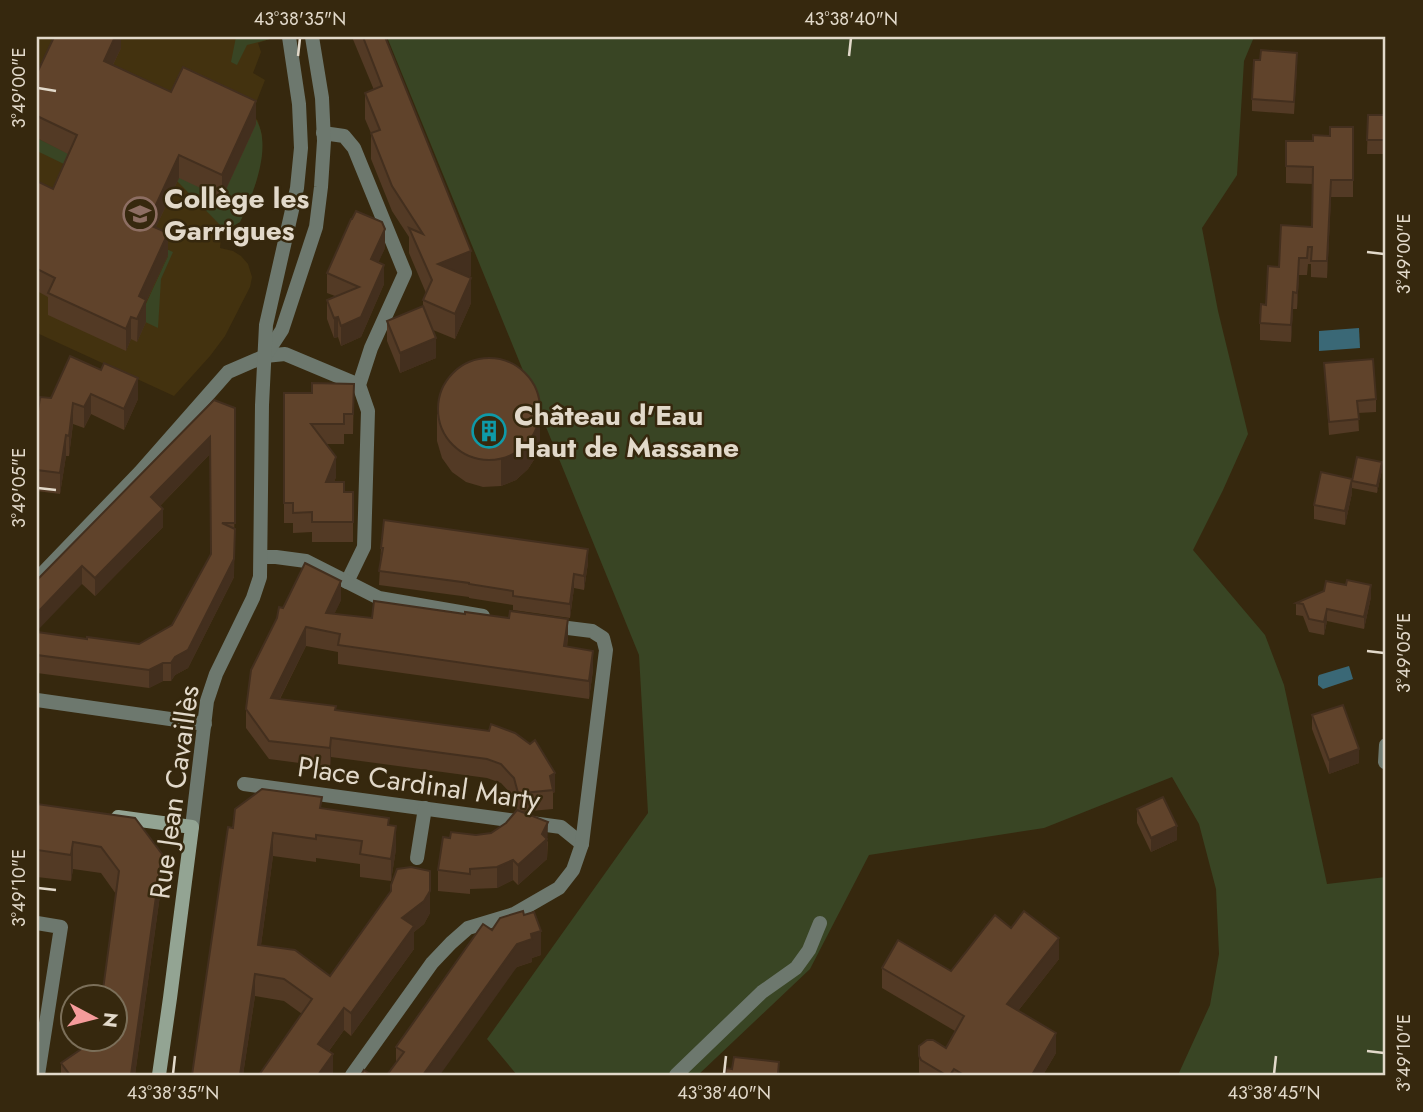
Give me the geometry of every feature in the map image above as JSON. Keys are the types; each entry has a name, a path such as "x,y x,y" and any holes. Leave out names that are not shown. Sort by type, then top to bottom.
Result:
{"main road":[{"path":"104,815 191,827"},
{"name":"Rue Jean Cavaillès","path":"159,1075 191,827"}],"street":[{"name":"Rue Jean Cavaillès","path":"191,827 207,701 216,674 253,598 260,577 266,325 297,188 301,148 299,104 289,37"},
{"path":"265,356 282,330 316,227 323,133 322,98 312,37"},
{"path":"323,133 344,135 354,148 405,272 371,348 359,385 368,411 365,548 347,582"},
{"path":"37,579 140,472 228,372 265,356 285,354 359,385"},
{"path":"261,558 306,561 379,598 495,618"},
{"path":"352,1075 432,963 451,943 468,928 514,914 559,888 573,870 582,844 606,650 603,638 592,631 536,624"},
{"path":"37,700 205,724"},
{"path":"1385,762 1386,745"},
{"name":"Place Cardinal Marty","path":"244,784 561,827 582,844"},
{"path":"417,858 425,808"},
{"path":"37,923 61,927 38,1075"},
{"path":"676,1075 762,992 796,968 809,950 820,923"}],"shaded area":[{"name":"Collège les Garrigues","path":"37,37 270,39 258,43 261,52 253,73 265,80 252,113 258,121 262,135 262,153 256,182 240,222 222,227 220,248 233,251 248,264 252,277 250,287 225,336 174,396 37,333"}],"green space":[{"path":"236,37 270,39 247,45 237,65 231,62"},
{"path":"387,37 1254,37 1244,61 1237,175 1202,228 1218,311 1248,434 1193,550 1265,635 1284,685 1327,884 1386,877 1386,1075 1178,1075 1210,1005 1219,954 1216,889 1199,824 1172,777 1044,828 869,855 810,969 698,1075 517,1075 487,1039 648,813 639,655"},
{"path":"252,114 259,125 262,138 260,168 240,222 222,227 177,181"},
{"path":"37,138 71,155 66,165 37,151"},
{"path":"149,241 173,252 161,279 158,328 139,319 168,256"}],"water":[{"path":"1359,328 1360,348 1319,351 1319,331"},
{"path":"1349,666 1353,679 1323,689 1318,685 1319,675"}],"building":[{"path":"54,37 115,37 104,61 171,92 183,67 256,101 222,175 179,155 147,224 168,233 139,296 146,300 137,319 131,317 126,329 48,293 55,278 37,269 37,181 53,189 77,135 37,116 37,73"},
{"path":"363,37 385,37 471,251 438,264 471,278 455,314 423,300 432,280 409,228 423,234 392,186 371,133 380,130 365,93 382,86"},
{"path":"1261,50 1297,53 1294,102 1252,99 1254,60 1260,60"},
{"path":"1368,115 1386,115 1386,140 1367,140"},
{"path":"1330,127 1353,127 1353,180 1331,180 1327,261 1311,261 1312,247 1308,247 1307,258 1299,258 1297,293 1293,292 1291,325 1260,323 1261,304 1266,305 1268,266 1279,267 1281,225 1312,227 1313,167 1286,166 1286,141 1313,141 1313,135 1330,136"},
{"path":"356,211 382,222 385,229 371,259 384,265 361,317 341,326 338,317 334,318 327,300 359,287 327,273"},
{"path":"423,306 436,338 400,353 387,321"},
{"path":"70,356 101,370 104,363 138,378 124,409 91,394 84,407 73,403 60,473 37,470 37,418 40,397 51,398"},
{"name":"Château d'Eau Haut de Massane","path":"489,358 509,362 525,373 536,389 540,409 536,429 525,445 509,456 489,460 469,456 453,445 442,429 438,409 442,389 453,373 469,362"},
{"path":"1373,359 1376,399 1357,401 1359,419 1329,422 1324,363"},
{"path":"312,383 354,384 353,414 344,414 344,424 311,424 336,457 326,482 344,482 344,492 353,492 353,522 312,522 312,512 293,513 293,503 284,503 284,393 312,393"},
{"path":"214,400 235,408 235,523 222,523 235,529 234,559 188,650 175,657 171,663 163,663 149,670 37,655 37,632 139,644 172,625 211,554 210,437 151,497 163,509 95,578 82,566 37,613 37,580"},
{"path":"1357,457 1382,462 1377,486 1352,481"},
{"path":"1321,472 1352,479 1345,511 1314,505"},
{"path":"384,520 588,549 584,576 574,574 570,604 513,596 513,591 469,583 379,571"},
{"path":"305,563 341,581 326,613 372,618 374,601 465,614 509,618 510,611 568,619 564,646 593,651 589,681 338,645 340,634 306,627 271,698 336,706 335,710 489,731 491,724 515,733 530,744 535,740 555,773 550,776 553,790 518,793 514,778 501,764 487,759 331,738 330,748 269,741 246,709 251,670 277,618 279,607 283,608"},
{"path":"1347,580 1371,585 1364,617 1327,609 1324,622 1309,619 1303,604 1296,603 1324,591 1326,581 1346,585"},
{"path":"1343,705 1359,749 1329,760 1312,715"},
{"path":"262,789 322,797 320,808 389,818 388,825 396,826 391,859 360,854 362,841 316,835 316,839 273,833 258,945 295,950 330,976 391,891 397,869 411,867 430,871 430,891 424,901 402,918 414,926 351,1013 344,1008 318,1044 333,1054 318,1075 259,1075 312,999 284,979 255,974 240,1075 192,1075 228,827 233,828 235,809"},
{"path":"1163,797 1177,826 1151,838 1137,809"},
{"path":"37,804 135,818 162,854 131,1075 70,1075 61,1063 77,1052 130,1052 130,982 104,982 119,871 101,847 73,842 71,855 37,850"},
{"path":"517,810 548,822 542,834 547,839 518,865 513,860 497,867 470,869 470,874 438,870 443,837 450,838 451,832 476,835 491,833 506,823"},
{"path":"523,911 524,915 534,912 541,931 531,934 532,939 517,944 423,1075 387,1075 404,1052 396,1047 483,924 492,930 500,918"},
{"path":"1024,911 1059,938 1007,1004 1056,1033 1032,1075 964,1075 954,1069 950,1075 946,1075 921,1060 919,1046 927,1040 933,1040 946,1048 964,1016 882,968 898,940 951,971 995,915 1011,928"},
{"path":"734,1057 779,1062 778,1074 786,1075 725,1075 726,1068 732,1069"}],"place":[{"name":"Collège les Garrigues","path":"140,214"},
{"name":"Château d'Eau Haut de Massane","path":"489,431"}]}
